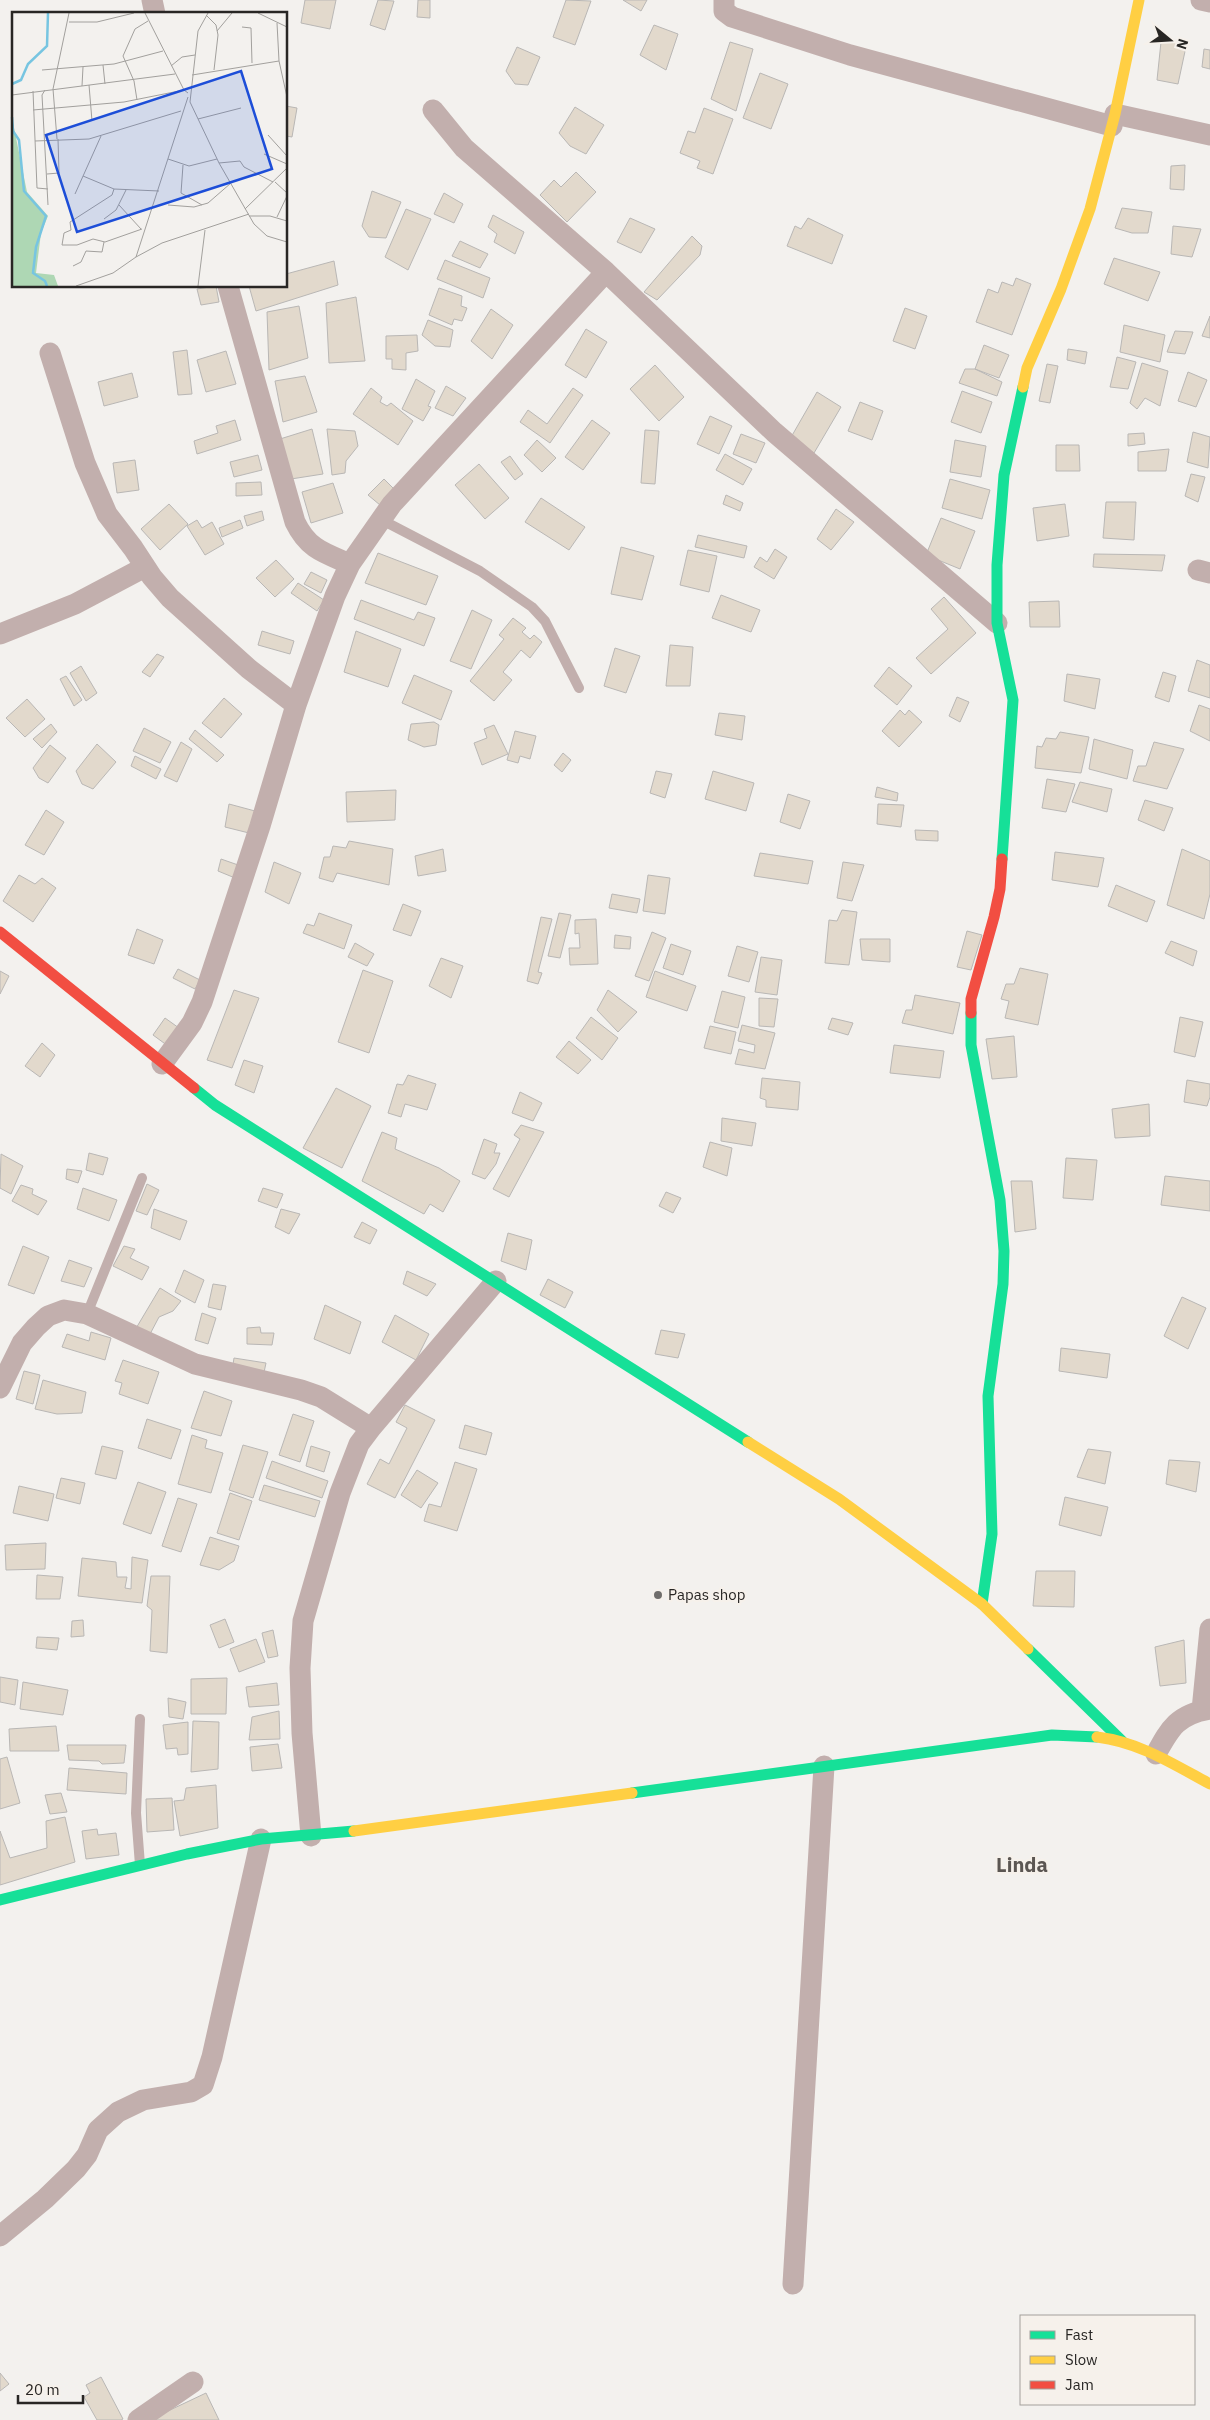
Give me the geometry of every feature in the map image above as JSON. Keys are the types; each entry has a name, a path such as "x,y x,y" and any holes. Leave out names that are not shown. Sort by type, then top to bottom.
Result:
{"street":[{"path":"724,0 724,11 741,20 850,54 1113,120 1210,135"},
{"path":"982,1604 992,1534 988,1396 1001,1303 1004,1251 1000,1200 971,1045 970,1021 971,999 1000,889 1012,729 1013,700 997,623 997,565 1004,475 1022,387 1038,339 1078,246 1113,120 1139,0"},
{"path":"1201,0 1210,2"},
{"path":"433,110 464,148 606,272 774,432 997,623"},
{"path":"162,1064 192,1023 202,1002 260,826 296,705 335,596 350,564 380,519 606,272"},
{"path":"229,288 295,522 308,543 318,550 350,564"},
{"path":"50,353 85,463 102,504 145,567 170,598 207,633 296,705"},
{"path":"0,634 75,604 145,567"},
{"path":"0,932 215,1106 496,1281 839,1499 982,1604 1122,1741"},
{"path":"311,1836 302,1732 300,1668 303,1621 340,1493 359,1444 496,1281"},
{"path":"0,1388 22,1343 48,1316 64,1310 87,1314 195,1364 321,1397 371,1428"},
{"path":"1156,1754 1169,1729 1179,1720 1206,1710 1210,1629"},
{"path":"0,1900 261,1839 311,1836 1052,1735 1088,1735 1122,1741 1156,1754 1210,1784"},
{"path":"793,2284 824,1766"},
{"path":"0,2236 45,2200 76,2169 87,2155 98,2130 118,2112 143,2100 192,2092 203,2085 212,2057 261,1839"},
{"path":"138,2420 193,2382"}],"lane":[{"path":"380,519 480,571 532,607 545,621 579,688"},
{"path":"87,1314 142,1178"},
{"path":"140,1719 136,1813 140,1866"}],"building":[{"path":"305,0 336,0 330,29 301,23"},
{"path":"378,0 394,1 385,30 370,25"},
{"path":"418,0 430,0 430,18 417,17"},
{"path":"566,0 591,1 575,45 553,37"},
{"path":"623,0 647,0 641,11"},
{"path":"654,25 678,34 666,70 640,55"},
{"path":"730,42 753,49 736,111 711,99"},
{"path":"1161,42 1187,42 1178,84 1157,80"},
{"path":"517,47 540,57 528,85 515,84 506,71"},
{"path":"1204,49 1210,50 1210,69 1202,67"},
{"path":"760,73 788,84 771,129 743,118"},
{"path":"288,106 297,108 292,137 288,136"},
{"path":"575,107 604,125 586,154 570,146 559,133"},
{"path":"704,108 733,119 713,174 697,168 700,161 680,153 688,131 695,133"},
{"path":"1185,165 1184,190 1170,189 1171,166"},
{"path":"576,172 596,192 567,222 540,195 554,180 561,187"},
{"path":"372,191 401,202 386,238 369,237 362,226"},
{"path":"444,193 463,204 454,223 434,214"},
{"path":"1122,208 1152,212 1148,233 1132,233 1115,228"},
{"path":"406,209 431,219 408,270 385,257"},
{"path":"493,215 524,232 515,254 494,242 497,234 488,227"},
{"path":"630,218 655,229 641,253 617,242"},
{"path":"808,218 843,235 832,264 787,246 795,226 801,229"},
{"path":"1173,226 1201,229 1192,257 1171,254"},
{"path":"692,236 702,246 700,255 657,300 644,292"},
{"path":"460,241 488,254 480,268 452,256"},
{"path":"1114,258 1160,272 1148,301 1104,284"},
{"path":"445,260 490,278 483,298 437,279"},
{"path":"334,261 338,285 256,311 250,288 288,288 288,273"},
{"path":"1016,278 1031,284 1012,335 976,322 988,289 998,293 1002,282 1013,286"},
{"path":"216,288 219,302 201,305 197,289"},
{"path":"439,288 462,296 461,306 467,308 462,321 454,319 452,325 429,315"},
{"path":"356,297 365,361 329,363 326,303"},
{"path":"299,306 308,358 269,370 267,312"},
{"path":"905,308 927,316 915,349 893,341"},
{"path":"491,309 513,325 492,359 471,341"},
{"path":"1210,316 1210,338 1202,336"},
{"path":"428,320 453,330 450,347 435,346 422,335"},
{"path":"1124,325 1165,335 1160,362 1120,352"},
{"path":"586,329 607,342 586,378 565,365"},
{"path":"1175,331 1193,332 1185,354 1167,352"},
{"path":"417,335 418,351 406,353 406,370 392,369 392,359 386,359 386,336"},
{"path":"984,345 1009,355 999,378 975,369"},
{"path":"1068,349 1087,352 1085,364 1067,360"},
{"path":"187,350 192,394 178,395 173,352"},
{"path":"226,351 236,384 206,392 197,360"},
{"path":"1117,357 1136,362 1128,389 1110,387"},
{"path":"1142,363 1168,371 1160,406 1145,398 1137,409 1130,403"},
{"path":"1047,364 1058,366 1050,403 1039,401"},
{"path":"655,365 684,397 659,421 630,389"},
{"path":"965,369 975,369 1002,382 997,396 959,383"},
{"path":"1188,372 1207,380 1196,407 1178,401"},
{"path":"132,373 138,397 104,406 98,382"},
{"path":"305,376 317,412 283,422 275,381"},
{"path":"416,379 435,391 428,406 431,407 423,421 402,409"},
{"path":"446,386 466,398 453,416 435,408"},
{"path":"371,388 382,397 380,402 387,406 391,403 413,421 398,445 353,414"},
{"path":"573,388 583,395 550,443 520,422 528,410 547,424"},
{"path":"962,391 992,402 981,433 951,422"},
{"path":"817,392 841,407 814,453 790,439"},
{"path":"860,402 883,411 872,440 848,431"},
{"path":"710,416 732,426 719,454 697,444"},
{"path":"235,420 241,440 197,454 194,441 218,433 216,426"},
{"path":"592,420 610,433 583,470 565,457"},
{"path":"312,429 323,474 291,479 280,439"},
{"path":"327,429 355,431 358,446 346,461 345,473 332,475"},
{"path":"645,430 659,431 655,484 641,483"},
{"path":"1193,432 1210,437 1208,468 1187,462"},
{"path":"1144,433 1145,444 1128,446 1128,434"},
{"path":"741,434 765,443 756,463 733,454"},
{"path":"537,440 556,458 542,472 524,455"},
{"path":"955,440 986,446 981,477 950,472"},
{"path":"1056,445 1079,445 1080,471 1056,471"},
{"path":"1169,449 1166,471 1138,471 1138,452"},
{"path":"725,454 752,469 743,485 716,470"},
{"path":"258,455 262,470 234,477 230,462"},
{"path":"510,456 523,474 515,480 501,462"},
{"path":"135,460 139,490 117,493 113,463"},
{"path":"479,464 509,498 485,519 455,485"},
{"path":"1191,474 1205,477 1198,502 1185,496"},
{"path":"384,479 394,489 380,505 368,495"},
{"path":"950,479 990,490 982,519 942,508"},
{"path":"261,482 262,495 236,496 236,483"},
{"path":"333,483 343,513 311,523 302,492"},
{"path":"726,495 743,503 740,511 723,504"},
{"path":"541,498 585,527 569,550 525,522"},
{"path":"1106,502 1136,502 1134,540 1103,538"},
{"path":"169,504 188,524 160,550 141,529"},
{"path":"1065,504 1069,536 1037,541 1033,508"},
{"path":"836,509 854,522 831,550 817,539"},
{"path":"262,511 264,520 247,526 244,516"},
{"path":"941,518 975,531 960,569 926,555"},
{"path":"197,520 202,528 212,522 224,544 205,555 187,526"},
{"path":"240,520 243,528 222,537 219,528"},
{"path":"698,535 747,546 744,558 695,547"},
{"path":"621,547 654,556 642,600 611,594"},
{"path":"775,549 787,557 774,579 754,567 760,557 767,562"},
{"path":"688,550 717,556 709,592 680,585"},
{"path":"378,553 438,576 426,605 365,583"},
{"path":"1094,554 1165,555 1162,571 1093,567"},
{"path":"276,560 294,579 275,597 256,578"},
{"path":"311,572 327,580 321,593 304,584"},
{"path":"298,583 324,600 317,611 291,593"},
{"path":"721,595 760,610 751,632 712,618"},
{"path":"944,597 976,633 931,674 916,658 948,629 931,609"},
{"path":"361,600 414,620 418,612 435,618 424,646 354,619"},
{"path":"1059,601 1060,627 1030,627 1029,602"},
{"path":"472,610 492,620 471,669 450,661"},
{"path":"513,618 526,628 522,632 530,639 534,635 542,642 530,658 521,650 503,672 512,680 494,701 470,681 504,639 499,635"},
{"path":"262,631 294,641 290,654 258,645"},
{"path":"356,631 401,649 388,687 344,672"},
{"path":"670,645 693,647 690,686 666,686"},
{"path":"615,648 640,656 626,693 604,686"},
{"path":"157,654 164,657 150,677 142,672"},
{"path":"1197,660 1210,665 1210,698 1188,691"},
{"path":"81,666 97,693 86,701 70,673"},
{"path":"889,667 912,686 897,705 874,686"},
{"path":"1163,672 1176,676 1169,702 1155,697"},
{"path":"1067,674 1100,679 1095,709 1064,701"},
{"path":"414,675 452,691 441,720 402,703"},
{"path":"66,676 82,700 74,706 60,679"},
{"path":"957,697 969,702 960,722 949,716"},
{"path":"224,698 242,714 221,738 202,723"},
{"path":"27,699 45,719 25,737 6,718"},
{"path":"1199,705 1210,709 1210,741 1190,731"},
{"path":"900,710 905,715 909,710 922,722 899,747 882,731"},
{"path":"719,713 745,716 742,740 715,735"},
{"path":"434,722 439,725 436,745 424,747 408,740 411,724"},
{"path":"51,724 57,732 42,748 33,739"},
{"path":"494,725 508,754 482,765 474,743 487,738 484,729"},
{"path":"144,728 171,742 160,763 133,751"},
{"path":"195,730 224,755 217,762 189,739"},
{"path":"515,731 536,736 530,759 520,756 518,763 507,760"},
{"path":"1060,732 1089,737 1081,773 1035,768 1037,746 1042,747 1046,738 1056,739"},
{"path":"1094,739 1133,750 1127,779 1089,769"},
{"path":"181,742 192,749 177,782 164,776"},
{"path":"1154,742 1184,749 1167,789 1133,781 1138,766 1146,766"},
{"path":"97,744 116,762 93,789 82,784 76,771"},
{"path":"50,745 66,758 48,783 39,778 33,768"},
{"path":"563,753 571,760 562,772 554,765"},
{"path":"135,756 161,769 156,779 131,766"},
{"path":"656,771 672,774 665,798 650,793"},
{"path":"713,771 754,783 746,811 705,799"},
{"path":"1047,779 1075,784 1066,812 1042,808"},
{"path":"1080,782 1112,789 1107,812 1072,802"},
{"path":"877,787 898,793 897,801 875,797"},
{"path":"396,790 395,820 347,822 346,792"},
{"path":"788,794 810,801 800,829 780,822"},
{"path":"1145,800 1173,808 1164,831 1138,820"},
{"path":"229,804 255,811 249,833 225,827"},
{"path":"878,804 904,805 901,827 877,824"},
{"path":"46,810 64,822 44,855 25,845"},
{"path":"915,830 938,831 938,841 916,840"},
{"path":"349,841 393,849 389,885 337,873 333,882 319,878 324,857 330,857 333,846 346,848"},
{"path":"443,849 446,871 418,876 415,856"},
{"path":"1182,849 1210,861 1210,894 1204,919 1167,905"},
{"path":"1055,852 1104,858 1098,887 1052,880"},
{"path":"760,853 813,861 808,884 754,876"},
{"path":"221,859 241,866 235,878 218,871"},
{"path":"274,862 301,873 289,904 265,892"},
{"path":"843,862 864,865 852,901 837,898"},
{"path":"19,875 35,884 42,878 56,888 33,922 3,901"},
{"path":"648,875 670,878 665,914 643,911"},
{"path":"1116,885 1155,901 1147,922 1108,906"},
{"path":"612,894 640,899 637,913 609,908"},
{"path":"403,904 421,911 411,936 393,930"},
{"path":"842,910 857,912 849,965 825,963 829,920 837,921"},
{"path":"319,913 352,925 344,949 303,933 307,924 314,926"},
{"path":"559,913 571,915 560,958 548,956"},
{"path":"541,917 552,919 538,972 542,973 538,984 527,981"},
{"path":"596,919 598,964 570,965 569,948 580,948 579,933 575,934 575,920"},
{"path":"137,929 163,940 154,964 128,955"},
{"path":"967,931 982,935 971,970 957,967"},
{"path":"652,932 666,938 649,981 635,976"},
{"path":"615,935 631,937 630,949 614,948"},
{"path":"860,939 890,939 890,962 862,960"},
{"path":"1171,941 1197,951 1193,966 1165,953"},
{"path":"355,943 374,954 367,966 348,957"},
{"path":"671,944 691,951 683,975 663,968"},
{"path":"737,946 758,952 749,982 728,976"},
{"path":"761,957 782,960 777,995 755,992"},
{"path":"441,958 463,966 451,998 429,986"},
{"path":"1020,968 1048,974 1038,1025 1005,1018 1009,1001 1001,999 1006,984 1014,984"},
{"path":"178,969 200,980 195,989 173,978"},
{"path":"363,970 393,981 369,1053 338,1042"},
{"path":"0,971 9,976 0,994"},
{"path":"655,971 696,986 687,1011 646,997"},
{"path":"234,990 259,998 232,1068 207,1060"},
{"path":"608,990 637,1012 618,1032 597,1010"},
{"path":"722,991 745,997 738,1028 714,1022"},
{"path":"915,995 960,1003 953,1034 902,1023 906,1010 912,1010"},
{"path":"759,998 778,999 774,1027 759,1026"},
{"path":"591,1017 618,1038 602,1060 576,1038"},
{"path":"1180,1017 1203,1022 1195,1057 1174,1052"},
{"path":"165,1018 179,1028 168,1046 153,1035"},
{"path":"832,1018 853,1023 848,1035 828,1029"},
{"path":"742,1025 775,1033 765,1069 735,1064 739,1049 754,1053 755,1045 738,1041"},
{"path":"710,1026 736,1032 731,1054 704,1048"},
{"path":"1014,1036 1017,1077 992,1079 986,1039"},
{"path":"569,1041 591,1060 578,1074 556,1057"},
{"path":"42,1043 55,1055 40,1077 25,1066"},
{"path":"894,1045 944,1051 940,1078 890,1073"},
{"path":"244,1060 263,1066 254,1093 235,1085"},
{"path":"408,1075 436,1084 427,1110 405,1104 401,1117 388,1113 397,1084 403,1085"},
{"path":"762,1078 800,1082 798,1110 766,1107 766,1100 760,1098"},
{"path":"1187,1080 1210,1084 1210,1097 1207,1106 1184,1102"},
{"path":"336,1088 371,1106 342,1168 303,1148"},
{"path":"520,1092 542,1103 533,1121 512,1113"},
{"path":"1149,1104 1150,1136 1115,1138 1112,1109"},
{"path":"722,1118 756,1123 752,1146 721,1141"},
{"path":"521,1125 544,1132 509,1197 493,1189 520,1139 514,1135"},
{"path":"382,1132 397,1138 395,1149 439,1168 460,1181 443,1212 430,1204 424,1214 362,1181"},
{"path":"484,1139 497,1144 494,1153 500,1153 496,1164 485,1179 472,1174"},
{"path":"710,1142 732,1148 727,1176 703,1167"},
{"path":"89,1153 108,1158 103,1175 86,1170"},
{"path":"1,1154 23,1166 11,1194 0,1188"},
{"path":"1066,1158 1097,1160 1093,1200 1063,1198"},
{"path":"67,1169 82,1171 78,1183 66,1179"},
{"path":"1165,1176 1210,1181 1210,1211 1161,1205"},
{"path":"1011,1181 1032,1181 1036,1229 1015,1232"},
{"path":"147,1184 159,1190 147,1215 136,1211"},
{"path":"21,1185 33,1189 32,1194 47,1201 38,1215 12,1201"},
{"path":"83,1188 117,1200 109,1221 77,1209"},
{"path":"263,1188 283,1194 277,1208 258,1201"},
{"path":"666,1192 681,1198 673,1213 659,1206"},
{"path":"154,1209 187,1221 180,1240 151,1228"},
{"path":"281,1209 300,1214 289,1234 275,1227"},
{"path":"362,1222 377,1230 370,1244 354,1237"},
{"path":"508,1233 532,1240 526,1270 501,1261"},
{"path":"23,1246 49,1257 34,1294 8,1285"},
{"path":"124,1246 135,1249 130,1258 149,1267 142,1280 113,1266"},
{"path":"69,1260 92,1268 84,1287 61,1281"},
{"path":"184,1270 204,1280 195,1303 175,1292"},
{"path":"407,1271 436,1284 427,1296 403,1284"},
{"path":"548,1279 573,1292 565,1308 540,1295"},
{"path":"213,1284 226,1286 221,1310 208,1307"},
{"path":"160,1288 181,1301 173,1311 159,1317 149,1336 135,1330"},
{"path":"1182,1297 1206,1308 1188,1349 1164,1336"},
{"path":"325,1305 361,1322 350,1354 314,1339"},
{"path":"202,1313 216,1318 208,1344 195,1340"},
{"path":"395,1315 429,1334 416,1360 382,1342"},
{"path":"260,1327 261,1333 274,1333 272,1345 247,1344 247,1328"},
{"path":"661,1330 685,1334 678,1358 655,1354"},
{"path":"91,1332 111,1338 105,1360 62,1347 67,1334 89,1341"},
{"path":"1061,1348 1110,1354 1107,1378 1059,1371"},
{"path":"234,1358 266,1363 263,1377 232,1371"},
{"path":"123,1360 159,1372 148,1404 119,1394 122,1383 115,1381"},
{"path":"24,1371 40,1375 33,1404 16,1399"},
{"path":"43,1380 86,1392 82,1413 57,1414 35,1409"},
{"path":"204,1391 232,1401 221,1436 191,1428"},
{"path":"405,1405 435,1420 395,1498 367,1484 380,1459 389,1464 407,1428 396,1422"},
{"path":"293,1414 314,1421 300,1462 279,1455"},
{"path":"147,1419 181,1430 171,1459 138,1448"},
{"path":"465,1425 492,1433 486,1455 459,1448"},
{"path":"192,1435 207,1440 205,1448 223,1453 211,1493 178,1484"},
{"path":"243,1445 268,1452 253,1498 229,1490"},
{"path":"102,1446 123,1451 116,1479 95,1474"},
{"path":"311,1446 330,1452 324,1472 306,1466"},
{"path":"1088,1449 1111,1452 1105,1484 1077,1477"},
{"path":"1169,1460 1200,1462 1196,1492 1166,1484"},
{"path":"272,1461 328,1481 322,1498 266,1478"},
{"path":"455,1462 477,1469 457,1531 424,1521 429,1504 441,1507"},
{"path":"417,1470 438,1483 421,1508 401,1495"},
{"path":"61,1478 85,1483 80,1504 56,1498"},
{"path":"138,1482 166,1492 151,1534 123,1524"},
{"path":"264,1485 320,1501 315,1517 259,1500"},
{"path":"19,1486 54,1494 48,1521 13,1513"},
{"path":"230,1493 252,1501 239,1540 217,1533"},
{"path":"1065,1497 1108,1507 1101,1536 1059,1525"},
{"path":"178,1498 197,1504 181,1552 162,1546"},
{"path":"210,1537 239,1546 234,1561 219,1570 200,1565"},
{"path":"46,1543 45,1569 6,1570 5,1545"},
{"path":"132,1557 148,1560 142,1603 78,1596 82,1558 116,1562 117,1577 127,1577 125,1588 131,1589"},
{"path":"1036,1571 1075,1571 1074,1607 1033,1606"},
{"path":"37,1575 63,1577 60,1599 36,1599"},
{"path":"151,1576 170,1576 167,1653 150,1651 152,1610 147,1606"},
{"path":"225,1619 234,1642 219,1648 210,1625"},
{"path":"83,1620 84,1636 71,1637 72,1621"},
{"path":"273,1630 278,1656 268,1658 262,1633"},
{"path":"37,1637 59,1638 57,1650 36,1648"},
{"path":"256,1639 265,1662 239,1672 230,1649"},
{"path":"1184,1640 1186,1683 1160,1686 1155,1647"},
{"path":"0,1677 18,1680 15,1705 0,1702"},
{"path":"227,1678 226,1714 191,1714 191,1679"},
{"path":"23,1682 68,1690 63,1715 20,1709"},
{"path":"277,1683 279,1705 249,1707 246,1687"},
{"path":"168,1698 186,1702 183,1719 169,1717"},
{"path":"279,1711 280,1739 249,1740 252,1717"},
{"path":"193,1721 219,1722 218,1769 191,1772"},
{"path":"188,1722 188,1754 178,1755 177,1748 166,1749 163,1725"},
{"path":"56,1726 59,1751 10,1751 9,1729"},
{"path":"278,1744 282,1768 252,1771 250,1747"},
{"path":"67,1745 126,1745 124,1763 102,1764 99,1761 69,1760"},
{"path":"7,1757 20,1803 0,1809 0,1759"},
{"path":"69,1768 127,1773 126,1794 67,1790"},
{"path":"216,1785 218,1828 180,1836 174,1801 184,1800 186,1788"},
{"path":"61,1793 67,1812 50,1814 45,1795"},
{"path":"172,1798 174,1830 147,1832 146,1799"},
{"path":"65,1817 75,1862 0,1885 0,1831 10,1858 47,1848 46,1821"},
{"path":"97,1829 98,1835 116,1833 119,1855 86,1859 82,1831"},
{"path":"0,2373 9,2384 0,2391"},
{"path":"101,2377 123,2419 121,2420 97,2420 84,2397 90,2393 86,2385"},
{"path":"206,2393 219,2420 149,2420"}],"traffic: fast":[{"path":"1002,859 1013,700 997,623 997,565 1004,475 1023,387"},
{"path":"971,1013 971,1045 1000,1200 1004,1251 1003,1284 988,1396 992,1534 982,1604"},
{"path":"194,1088 215,1105 748,1442"},
{"path":"1028,1649 1122,1741"},
{"path":"632,1793 1052,1735 1097,1737"},
{"path":"0,1900 187,1854 261,1839 354,1831"}],"traffic: slow":[{"path":"1023,387 1027,368 1061,289 1090,209 1115,114 1139,0"},
{"path":"748,1442 839,1499 982,1604 1028,1649"},
{"path":"1097,1737 1141,1749 1210,1784"},
{"path":"354,1831 632,1793"}],"traffic: jam":[{"path":"971,1013 971,999 1000,889 1002,859"},
{"path":"0,932 194,1088"}],"place":[{"name":"Papas shop","path":"658,1595"}],"district":[{"name":"Linda","path":"1022,1865"}]}
